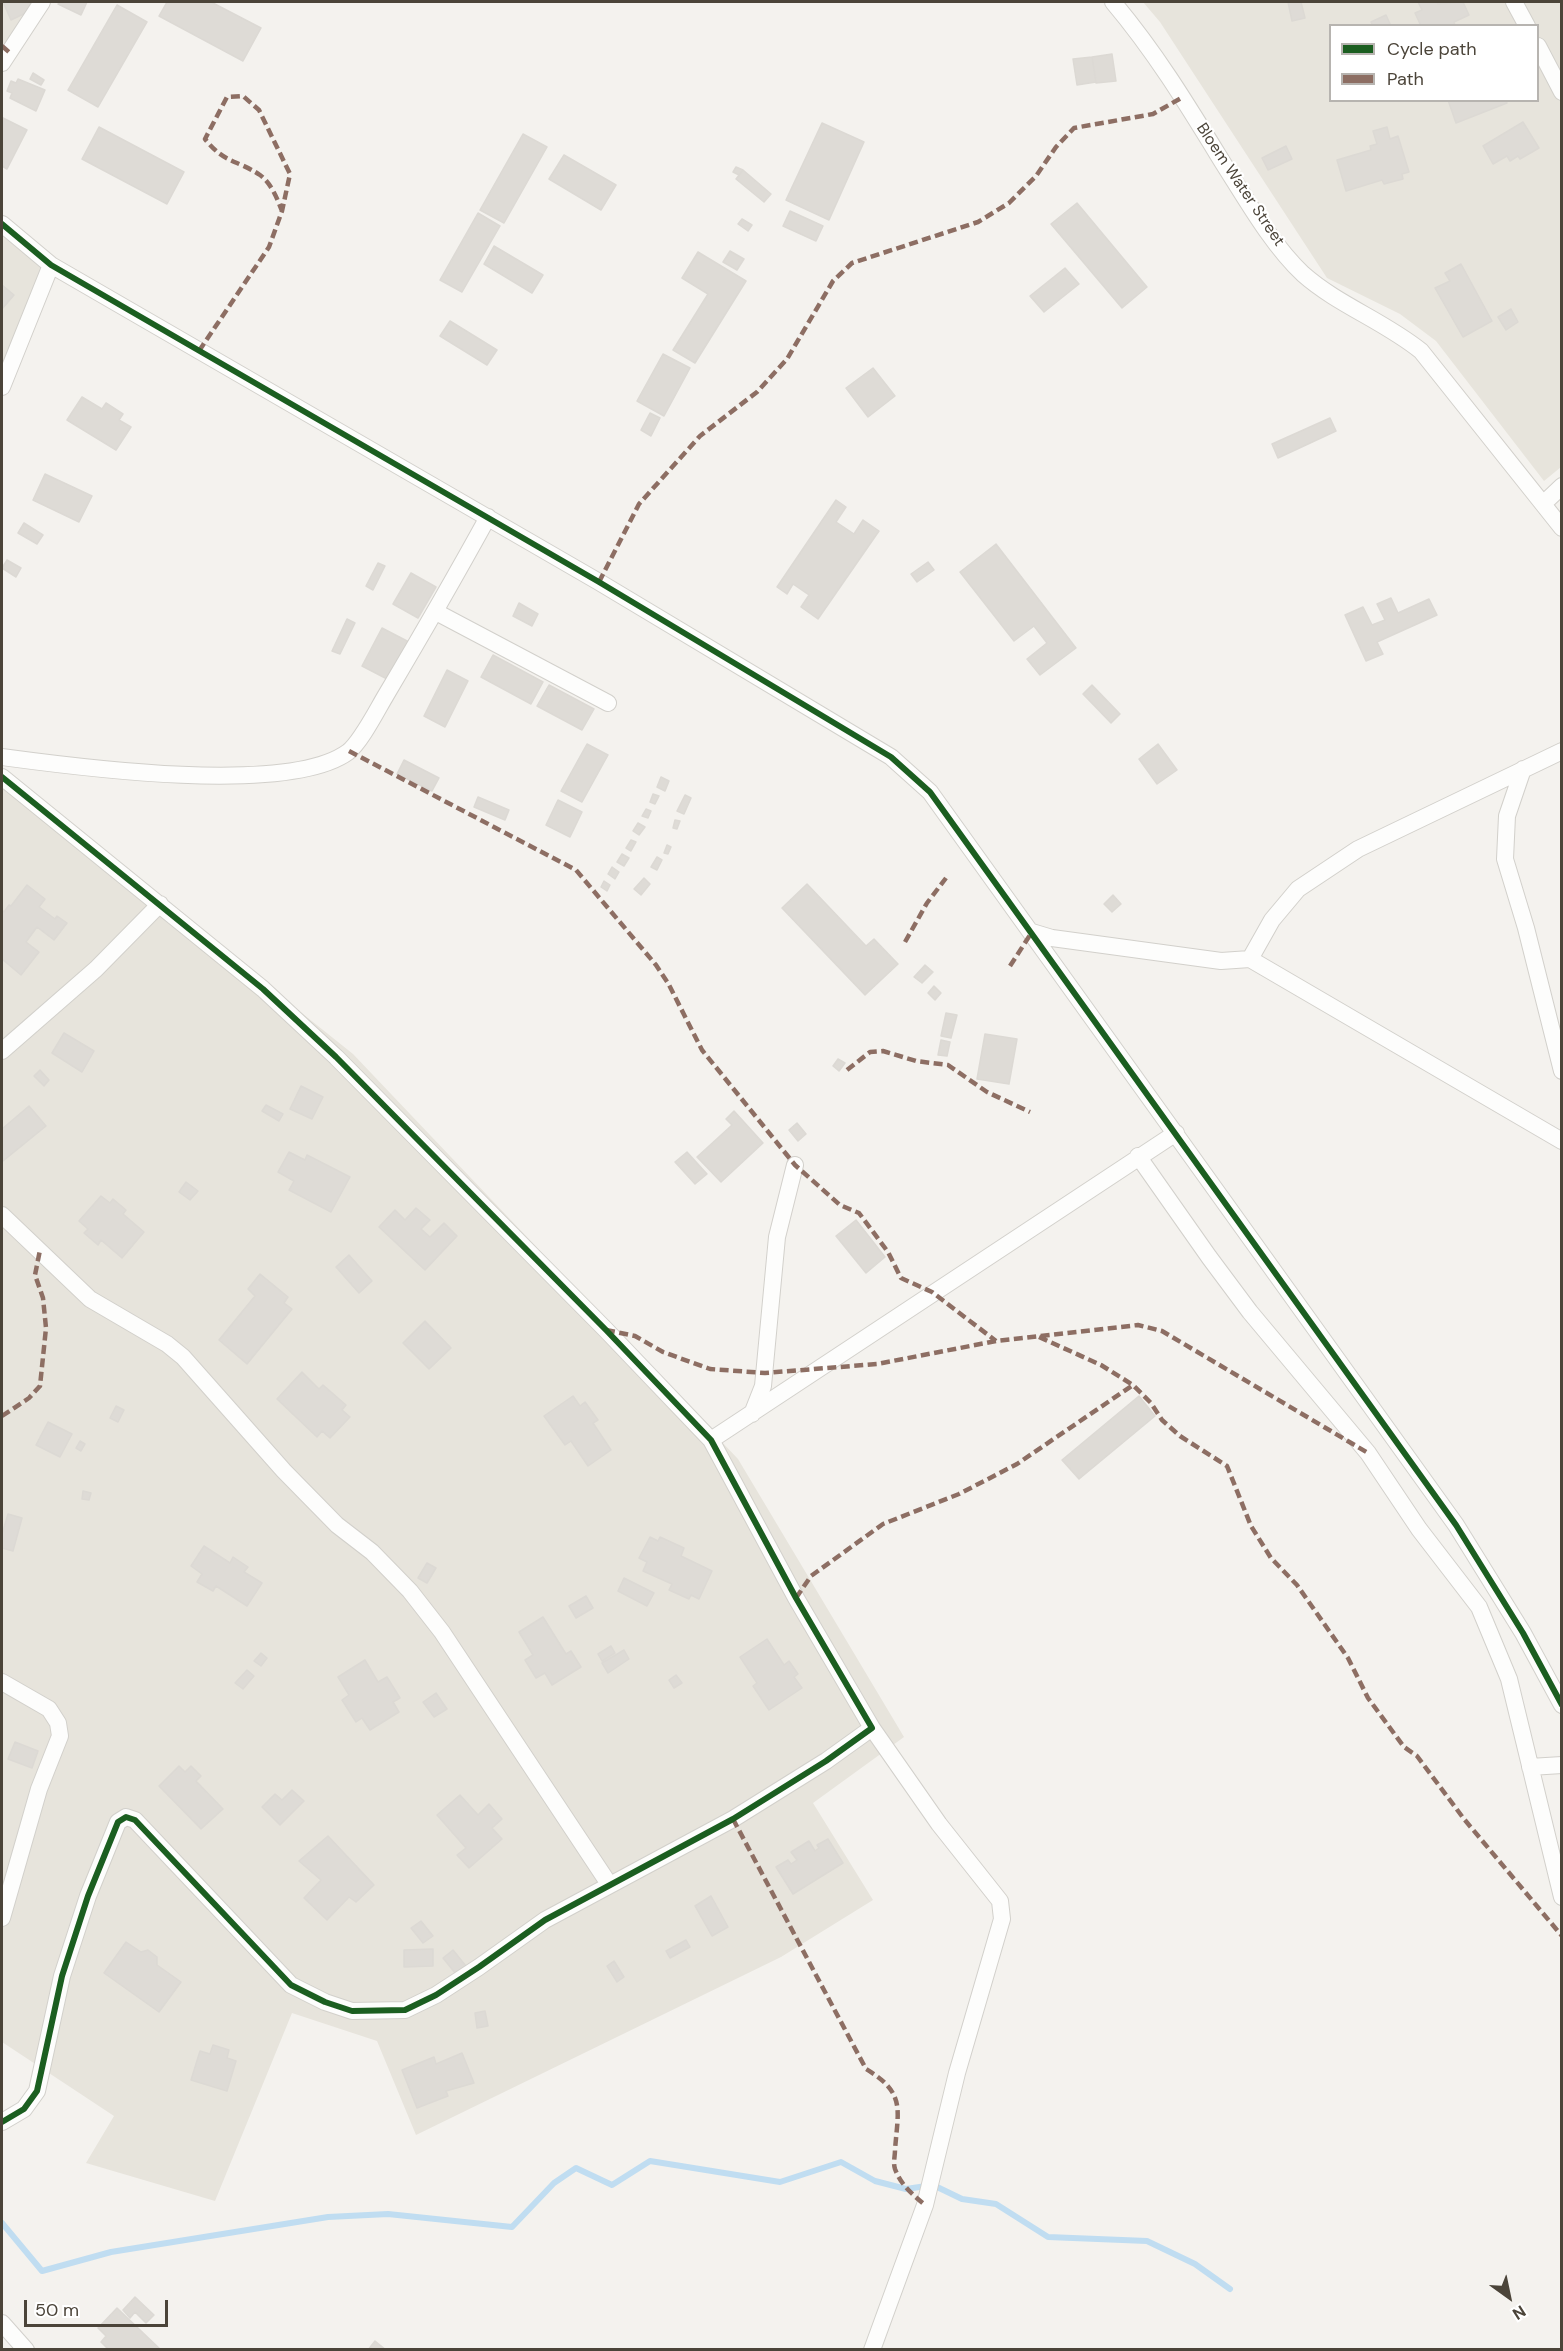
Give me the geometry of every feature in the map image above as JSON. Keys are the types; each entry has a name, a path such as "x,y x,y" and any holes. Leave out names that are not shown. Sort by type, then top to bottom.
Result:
{"street":[{"path":"2,63 42,2"},
{"name":"Bloem Water Street","path":"1113,2 1158,58 1250,206 1302,273 1327,293 1402,335 1421,351 1562,528"},
{"path":"1514,2 1526,24"},
{"path":"1539,48 1562,92"},
{"path":"2,224 51,265 488,517 891,758 930,792 1456,1526 1523,1633 1562,1705"},
{"path":"2,387 51,265"},
{"path":"1543,504 1562,486"},
{"path":"2,757 155,773 264,775 297,771 349,751 374,715 436,612 488,517"},
{"path":"436,612 608,703"},
{"path":"1250,959 1272,920 1298,889 1358,849 1562,751"},
{"path":"1523,769 1507,816 1505,858 1526,928 1562,1071"},
{"path":"2,777 263,989 336,1057 606,1329 711,1440 796,1598 872,1728 939,1824 1000,1901 1002,1919 957,2073 925,2205 872,2349"},
{"path":"2,1051 96,969 160,904"},
{"path":"1032,932 1052,939 1221,962 1250,959 1562,1141"},
{"path":"711,1440 1176,1133"},
{"path":"1138,1156 1250,1312 1368,1453 1419,1528 1479,1607 1509,1679 1562,1897"},
{"path":"751,1415 763,1386 777,1237 795,1165"},
{"path":"2,1215 90,1299 167,1344 183,1357 284,1471 338,1525 372,1552 410,1591 442,1632 609,1884"},
{"path":"2,1682 49,1709 58,1723 60,1736 39,1790 2,1918"},
{"path":"2,2122 24,2109 37,2091 68,1958 88,1896 122,1818 135,1820 291,1985 325,2002 352,2011 405,2010 436,1995 545,1920 733,1819 826,1761 872,1728"},
{"path":"1530,1767 1562,1765"},
{"path":"2,2324 26,2349"}],"shaded area":[{"path":"2,2 48,2 2,63"},
{"path":"1143,2 1561,2 1561,467 1544,481 1436,341 1400,314 1327,278 1160,22"},
{"path":"2,223 51,265 2,372"},
{"path":"2,773 353,1054 738,1459 904,1737 813,1803 873,1900 781,1957 416,2135 377,2041 292,2013 215,2201 86,2163 114,2116 2,2042"}],"building":[{"path":"3,2 36,2 38,7 11,20"},
{"path":"60,2 87,2 81,15 58,4"},
{"path":"167,2 211,2 261,28 243,61 159,16"},
{"path":"1288,2 1301,2 1305,18 1292,21"},
{"path":"1418,2 1437,2 1438,4 1463,2 1469,15 1454,22 1454,24 1420,24 1415,13 1422,10"},
{"path":"117,5 147,22 98,107 68,90"},
{"path":"1386,15 1390,24 1372,24 1371,22"},
{"path":"1112,54 1116,81 1096,83 1092,57"},
{"path":"1092,57 1096,82 1077,85 1073,59"},
{"path":"33,73 44,80 41,85 30,79"},
{"path":"18,79 45,90 36,111 10,98 12,93 7,91 11,81 16,83"},
{"path":"1449,102 1507,102 1507,103 1456,123"},
{"path":"3,118 27,130 7,169 2,166"},
{"path":"1523,122 1539,148 1520,159 1518,156 1510,161 1507,156 1493,164 1483,146"},
{"path":"822,123 864,142 829,220 786,200"},
{"path":"99,127 184,172 167,204 82,159"},
{"path":"1387,127 1390,139 1398,136 1409,172 1402,174 1403,179 1384,184 1382,180 1346,191 1337,160 1371,150 1370,146 1377,144 1373,131"},
{"path":"523,134 547,147 504,223 480,210"},
{"path":"1286,146 1292,159 1268,170 1262,158"},
{"path":"564,155 616,185 601,210 549,179"},
{"path":"736,167 743,170 739,175 733,172"},
{"path":"743,170 771,194 764,202 736,179"},
{"path":"1077,203 1147,287 1122,308 1051,224"},
{"path":"790,211 823,226 816,241 783,226"},
{"path":"478,213 500,226 462,292 440,280"},
{"path":"742,219 752,225 748,231 738,224"},
{"path":"494,246 543,275 532,293 484,264"},
{"path":"730,251 744,259 737,270 723,262"},
{"path":"698,252 746,281 695,363 673,350 708,294 682,278"},
{"path":"1461,264 1492,321 1463,337 1435,288 1450,281 1445,273"},
{"path":"1065,268 1079,284 1044,312 1030,296"},
{"path":"2,285 14,295 2,309"},
{"path":"1511,309 1518,322 1506,330 1498,317"},
{"path":"450,321 497,350 487,365 440,336"},
{"path":"663,354 690,368 664,416 637,401"},
{"path":"873,368 895,396 868,417 846,388"},
{"path":"82,397 102,409 106,403 123,414 119,420 131,427 116,450 67,420"},
{"path":"650,413 660,418 651,436 641,430"},
{"path":"1330,418 1336,431 1278,458 1272,444"},
{"path":"45,474 92,496 79,522 33,500"},
{"path":"836,500 846,507 836,522 854,534 863,520 879,531 818,619 801,607 809,595 793,584 787,594 777,587"},
{"path":"24,523 43,535 37,544 18,533"},
{"path":"996,544 1076,648 1040,675 1027,659 1047,643 1034,626 1014,641 960,572"},
{"path":"7,560 21,568 16,577 2,568"},
{"path":"928,562 934,570 917,582 911,574"},
{"path":"378,563 385,566 373,590 366,586"},
{"path":"411,573 436,587 418,618 393,604"},
{"path":"1391,598 1398,613 1429,599 1437,615 1377,642 1383,654 1366,661 1345,615 1363,607 1372,625 1385,620 1377,604"},
{"path":"519,603 538,614 532,626 513,616"},
{"path":"347,619 355,623 340,654 332,651"},
{"path":"382,628 409,642 389,680 362,666"},
{"path":"493,655 543,682 531,704 481,677"},
{"path":"447,670 468,681 445,727 424,716"},
{"path":"549,685 594,709 582,730 537,706"},
{"path":"1092,685 1120,714 1111,723 1083,694"},
{"path":"587,744 608,755 582,802 561,791"},
{"path":"1158,744 1177,770 1157,784 1139,759"},
{"path":"404,760 439,778 432,791 397,774"},
{"path":"661,777 669,781 665,791 657,787"},
{"path":"653,794 659,796 655,804 650,802"},
{"path":"685,795 691,798 684,814 677,811"},
{"path":"478,797 509,810 505,820 474,807"},
{"path":"558,800 582,812 570,837 546,825"},
{"path":"646,809 651,811 648,818 642,816"},
{"path":"675,820 680,821 677,829 673,828"},
{"path":"638,823 645,827 639,835 633,831"},
{"path":"631,840 636,842 631,851 626,848"},
{"path":"667,845 671,847 668,854 664,853"},
{"path":"622,854 629,858 624,866 617,862"},
{"path":"657,857 662,860 657,870 651,867"},
{"path":"612,867 619,872 615,879 608,874"},
{"path":"644,878 650,884 641,895 634,889"},
{"path":"604,881 610,885 607,891 601,887"},
{"path":"807,884 866,946 874,939 898,964 865,995 782,908"},
{"path":"27,885 45,899 39,907 55,919 57,916 67,923 54,940 37,927 26,942 39,952 21,975 2,959 2,910 4,912 9,905 11,906"},
{"path":"1113,895 1121,904 1112,912 1104,904"},
{"path":"925,965 933,972 922,983 914,977"},
{"path":"934,986 941,993 935,1000 928,993"},
{"path":"946,1013 957,1015 951,1038 941,1036"},
{"path":"64,1033 94,1051 82,1072 52,1053"},
{"path":"985,1034 1017,1039 1009,1084 977,1079"},
{"path":"941,1040 950,1042 947,1056 938,1055"},
{"path":"838,1059 845,1063 839,1071 833,1066"},
{"path":"40,1070 49,1080 44,1086 34,1076"},
{"path":"301,1086 323,1097 312,1119 290,1109"},
{"path":"266,1105 283,1114 279,1121 262,1111"},
{"path":"29,1106 46,1126 3,1161 2,1129"},
{"path":"734,1111 763,1143 721,1182 697,1157 732,1125 726,1119"},
{"path":"797,1123 806,1134 798,1141 789,1130"},
{"path":"289,1152 305,1160 307,1155 350,1177 331,1212 289,1190 294,1181 278,1172"},
{"path":"687,1152 707,1174 695,1184 675,1162"},
{"path":"186,1182 198,1191 190,1200 179,1192"},
{"path":"101,1196 110,1203 113,1199 126,1210 123,1214 144,1232 122,1258 101,1240 98,1245 84,1233 88,1229 79,1221"},
{"path":"416,1208 430,1220 421,1229 430,1237 444,1223 457,1236 425,1270 379,1227 395,1210 405,1220"},
{"path":"856,1220 885,1257 866,1273 836,1236"},
{"path":"349,1255 372,1281 359,1293 336,1267"},
{"path":"260,1274 288,1297 284,1303 292,1309 247,1364 219,1340 255,1296 248,1289"},
{"path":"425,1321 451,1348 429,1369 403,1343"},
{"path":"302,1372 319,1389 323,1385 346,1405 342,1410 350,1417 330,1438 322,1431 317,1437 277,1399"},
{"path":"573,1396 580,1406 585,1402 598,1420 593,1423 611,1450 588,1466 571,1441 565,1445 544,1416"},
{"path":"1139,1396 1155,1416 1079,1479 1062,1460"},
{"path":"116,1406 124,1410 118,1422 110,1418"},
{"path":"48,1422 72,1434 60,1457 36,1445"},
{"path":"80,1441 85,1444 81,1451 76,1448"},
{"path":"83,1491 91,1493 89,1500 82,1499"},
{"path":"8,1514 22,1518 13,1551 2,1548 2,1534"},
{"path":"650,1537 658,1541 660,1537 684,1548 681,1556 712,1571 699,1599 691,1595 689,1599 669,1590 672,1584 643,1571 647,1562 639,1558"},
{"path":"204,1546 230,1563 233,1557 248,1567 244,1572 262,1583 247,1606 216,1586 213,1591 197,1582 202,1574 191,1566"},
{"path":"427,1563 436,1568 427,1583 418,1578"},
{"path":"624,1578 654,1593 647,1606 618,1591"},
{"path":"586,1596 593,1608 576,1618 569,1606"},
{"path":"543,1617 566,1654 571,1651 581,1667 552,1685 545,1673 536,1678 525,1660 533,1655 519,1632"},
{"path":"767,1639 784,1665 789,1661 798,1674 794,1677 802,1688 769,1710 753,1686 757,1683 740,1657"},
{"path":"611,1646 615,1653 602,1661 598,1654"},
{"path":"624,1650 629,1659 608,1673 602,1663"},
{"path":"261,1653 267,1658 261,1666 254,1661"},
{"path":"365,1660 378,1682 387,1677 400,1698 393,1702 399,1712 370,1730 362,1718 356,1722 342,1700 349,1695 338,1677"},
{"path":"247,1670 254,1676 243,1689 235,1683"},
{"path":"676,1675 682,1683 674,1688 669,1680"},
{"path":"436,1693 447,1709 434,1717 423,1702"},
{"path":"15,1742 38,1751 32,1768 8,1759"},
{"path":"179,1766 185,1772 191,1766 201,1776 196,1781 223,1809 201,1829 159,1786"},
{"path":"292,1790 304,1801 280,1825 262,1807 275,1794 282,1800"},
{"path":"460,1795 478,1815 489,1804 502,1819 492,1828 502,1839 469,1868 457,1855 466,1848 437,1815"},
{"path":"328,1836 374,1885 356,1902 349,1897 327,1920 304,1898 321,1880 299,1861"},
{"path":"828,1839 843,1863 793,1894 776,1867 788,1860 791,1864 797,1860 791,1852 809,1841 815,1851 819,1848 817,1845"},
{"path":"711,1896 728,1927 712,1936 695,1906"},
{"path":"421,1921 433,1936 423,1943 411,1928"},
{"path":"686,1940 690,1947 670,1958 666,1951"},
{"path":"126,1942 141,1952 148,1950 157,1957 157,1965 181,1982 159,2012 104,1973"},
{"path":"433,1949 433,1966 404,1967 404,1950"},
{"path":"453,1950 470,1971 460,1979 443,1958"},
{"path":"614,1961 624,1977 617,1982 607,1966"},
{"path":"485,2011 488,2026 477,2028 475,2013"},
{"path":"213,2045 229,2050 227,2058 236,2061 227,2091 191,2080 200,2051 210,2054"},
{"path":"462,2053 474,2083 446,2091 448,2096 417,2108 402,2070 434,2057 436,2064"},
{"path":"135,2297 154,2315 146,2323 135,2312 130,2318 123,2310"},
{"path":"117,2308 161,2350 109,2350 101,2342 106,2336 98,2328"},
{"path":"375,2341 386,2350 368,2350"}],"waterway":[{"path":"2,2223 42,2271 111,2252 328,2217 388,2214 512,2227 554,2183 576,2168 612,2185 650,2161 780,2182 841,2162 875,2181 906,2189 933,2185 962,2199 996,2204 1048,2237 1147,2241 1195,2264 1230,2289"}],"marked path":[{"path":"2,46 10,53"},
{"path":"199,351 269,247 282,211 290,174 259,110 243,96 227,97 205,139 225,157 264,178 282,211"},
{"path":"599,582 639,504 700,436 757,392 787,359 833,281 852,263 978,222 1009,203 1036,176 1056,147 1074,128 1153,114 1183,97"},
{"path":"349,751 576,870 656,965 668,983 702,1050 795,1165 840,1205 859,1213 888,1252 901,1278 932,1292 996,1341"},
{"path":"905,942 927,903 946,878"},
{"path":"1010,966 1032,932"},
{"path":"847,1070 870,1052 883,1051 916,1061 948,1065 987,1092 1030,1112"},
{"path":"2,1416 29,1398 40,1386 46,1328 43,1298 35,1275 40,1250"},
{"path":"606,1330 635,1336 663,1352 710,1369 765,1373 877,1364 996,1341 1138,1325 1162,1331 1368,1453"},
{"path":"1039,1337 1101,1365 1133,1385 1151,1403 1162,1420 1180,1436 1227,1466 1251,1526 1271,1558 1297,1585 1348,1658 1368,1698 1404,1747 1417,1756 1464,1819 1562,1936"},
{"path":"796,1598 811,1576 883,1524 959,1494 1017,1464 1133,1385"},
{"path":"733,1819 866,2069 888,2086 894,2094 898,2113 895,2169 904,2185 925,2205"}],"cycle path":[{"path":"2,224 51,265 599,582 891,757 930,792 1456,1525 1523,1633 1562,1705"},
{"path":"2,777 263,989 336,1057 606,1330 711,1440 796,1598 872,1728 826,1761 733,1819 545,1920 436,1995 405,2010 352,2011 325,2002 291,1985 135,1820 126,1817 118,1822 88,1896 62,1976 37,2091 24,2109 2,2122"}]}
